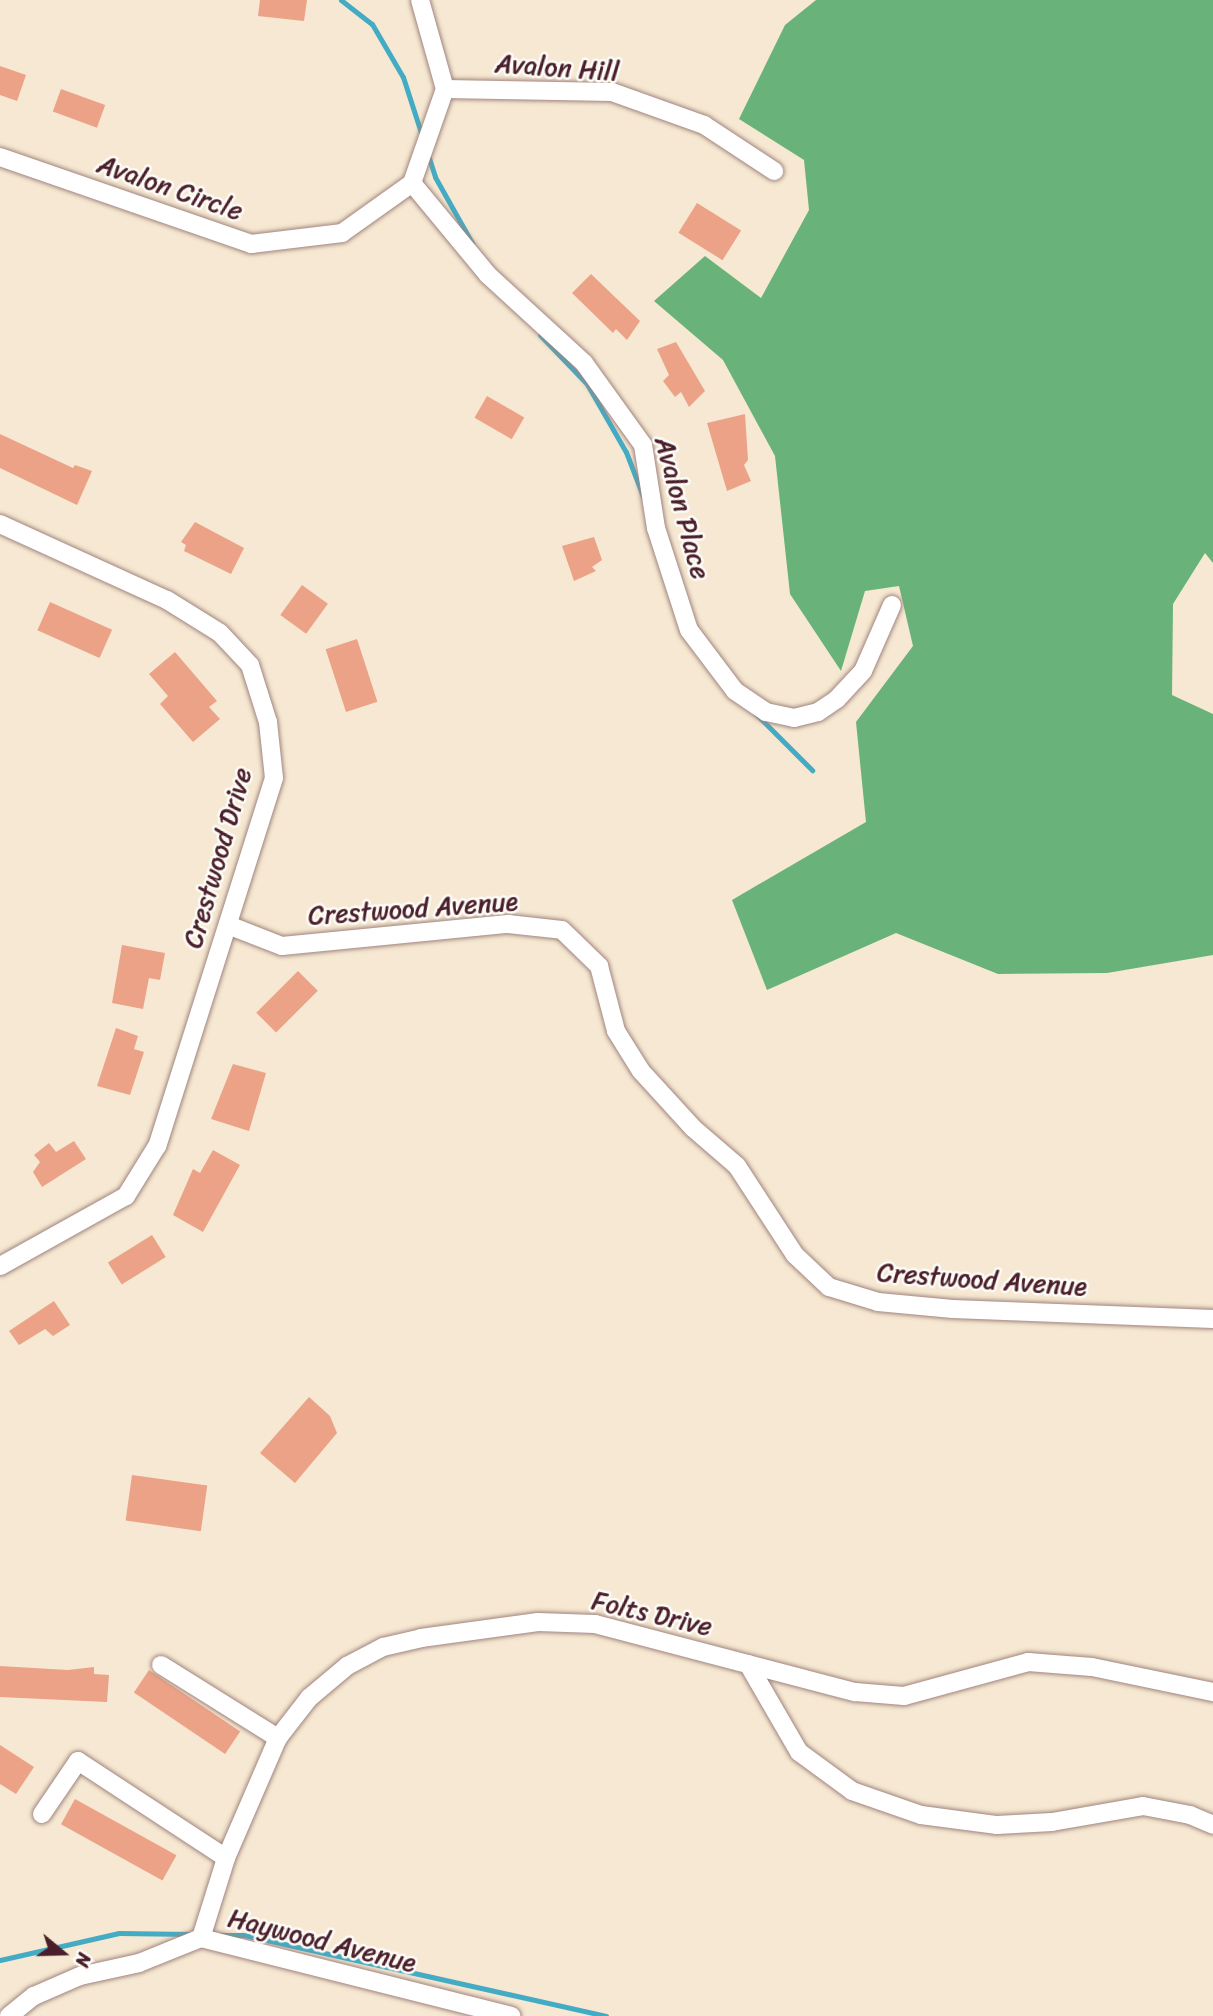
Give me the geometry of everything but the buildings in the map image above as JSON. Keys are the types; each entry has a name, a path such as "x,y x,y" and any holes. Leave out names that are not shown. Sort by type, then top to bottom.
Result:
{"street":[{"path":"412,183 445,89 420,0"},
{"name":"Avalon Hill","path":"445,89 612,92 704,125 774,171"},
{"name":"Avalon Circle","path":"0,157 251,244 342,233 412,183"},
{"name":"Avalon Place","path":"412,183 488,275 584,363 643,445 656,527 689,630 735,691 766,712 794,718 818,712 863,671 892,605"},
{"name":"Crestwood Drive","path":"0,524 167,600 220,633 250,665 268,722 274,778 158,1146 126,1196 0,1266"},
{"name":"Crestwood Avenue","path":"228,925 282,946 508,924 562,930 600,966 616,1031 641,1071 693,1128 737,1166 795,1255 829,1287 878,1302 953,1309 1213,1319"},
{"name":"Folts Drive","path":"201,1938 226,1858 278,1738 309,1698 347,1666 383,1647 480,1626 538,1622 595,1624 855,1692 904,1696 1028,1662 1092,1667 1213,1692"},
{"path":"748,1664 799,1752 852,1791 920,1815 997,1825 1052,1822 1143,1806 1190,1815 1213,1825"},
{"path":"161,1665 278,1738"},
{"path":"42,1814 78,1760 226,1858"},
{"name":"Haywood Avenue","path":"9,2016 34,1996 80,1976 139,1963 201,1938 510,2016"}],"green space":[{"path":"816,0 1213,0 1213,563 1205,553 1173,604 1172,695 1213,714 1213,955 1107,973 998,974 896,933 767,990 732,900 866,822 856,722 913,646 899,586 865,591 841,671 790,594 775,456 723,360 654,301 705,256 761,298 809,210 804,160 739,119 785,25"}],"waterway":[{"path":"341,0 372,24 403,77 422,136"},
{"path":"428,155 435,177 472,243"},
{"path":"540,335 587,384 626,452 644,499"},
{"path":"755,713 812,770"},
{"path":"0,1960 119,1933 192,1934"},
{"path":"219,1935 244,1935 606,2016"}]}
